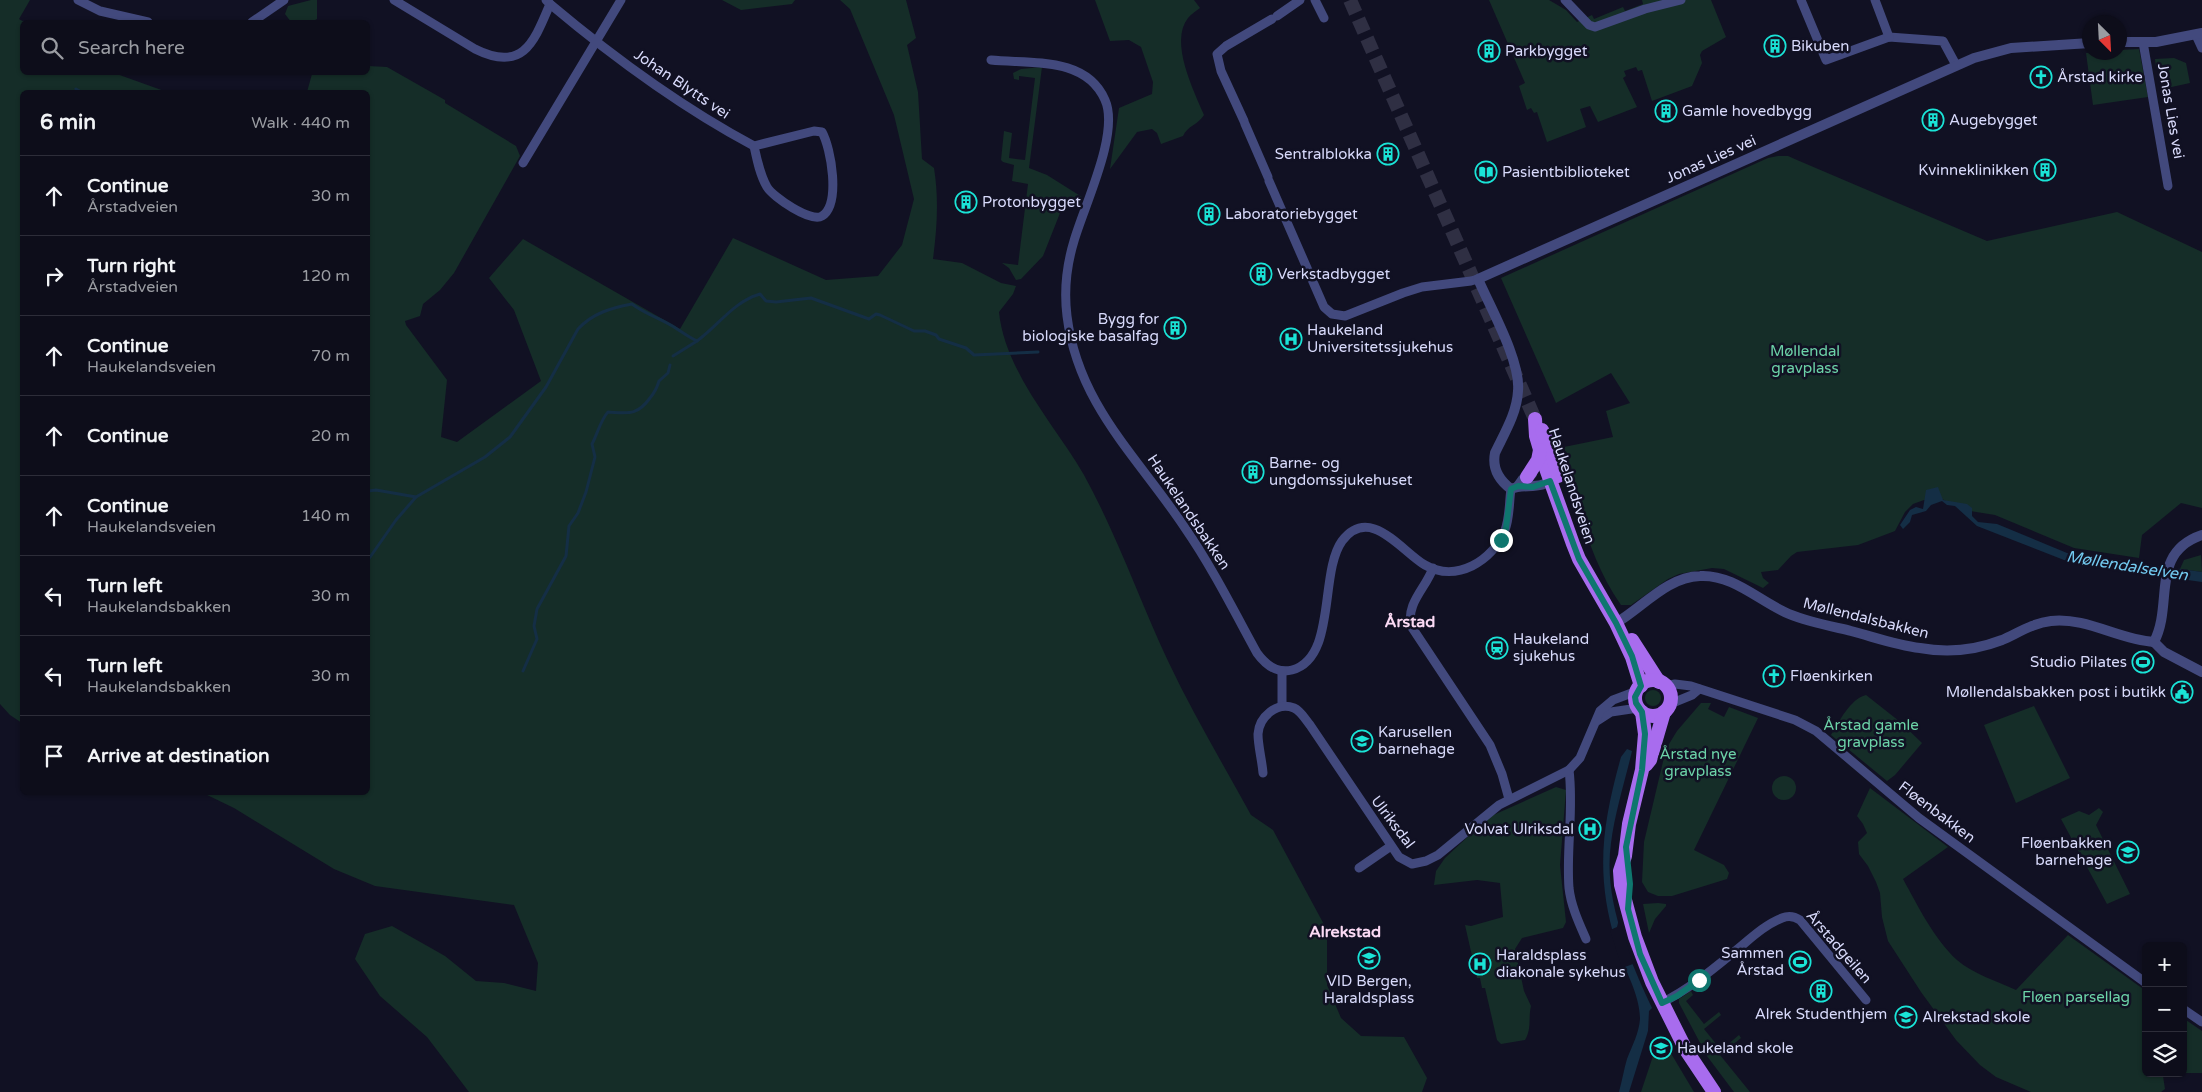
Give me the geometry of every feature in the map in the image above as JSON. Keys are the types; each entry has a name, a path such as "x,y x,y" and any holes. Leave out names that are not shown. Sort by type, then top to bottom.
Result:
{"main road":[{"name":"Haukelandsveien","path":"1551,475 1546,437 1535,419 1540,450 1551,475 1579,559 1616,623 1632,656 1639,689"},
{"path":"1519,484 1538,460 1540,450"},
{"name":"Haukelandsveien","path":"1616,623 1627,634 1662,684"},
{"path":"1642,770 1650,760 1670,695 1662,684 1649,681 1639,689 1636,703 1640,710 1645,734 1642,770 1629,824 1626,856 1620,871 1620,878 1640,954 1686,1050 1714,1092"},
{"path":"1640,710 1652,716 1667,708"}],"street":[{"path":"78,0 100,11 139,20"},
{"path":"255,20 284,0"},
{"path":"394,0 472,48 488,56 500,58 509,57 526,50 538,32 548,2"},
{"path":"523,163 621,0"},
{"name":"Jonas Lies vei","path":"1300,0 1216,54 1221,70 1324,307 1338,316 1345,316 1403,292 1422,287 1478,279 1870,106 1956,65 2001,49 2082,44"},
{"path":"1315,0 1324,18"},
{"path":"1565,0 1590,25 1595,27 1645,9 1681,0"},
{"path":"1801,0 1826,60 1889,37 1929,38 1943,41 1956,65"},
{"path":"1875,0 1889,37"},
{"name":"Johan Blytts vei","path":"548,2 596,42 700,115 754,146"},
{"path":"2199,34 2202,48"},
{"name":"Jonas Lies vei","path":"2127,42 2156,42 2199,34"},
{"name":"Jonas Lies vei","path":"2143,42 2168,186"},
{"name":"Haukelandsbakken","path":"991,60 1041,63 1074,69 1096,85 1106,101 1109,124 1103,156 1074,240 1068,267 1067,315 1077,363 1084,382 1100,412 1187,530 1257,653 1268,665 1282,671"},
{"path":"814,131 822,132 830,152 833,177 830,204 825,213 820,217 811,217 775,196 766,186 754,146 814,131"},
{"path":"1478,279 1514,362 1518,379 1518,393 1514,411 1494,459 1496,472 1519,484 1551,475"},
{"path":"1263,773 1258,733 1261,724 1267,714 1282,706 1282,671 1309,661 1317,647 1336,554 1348,535 1365,528 1377,530 1394,539 1424,564 1433,568 1450,571 1464,569 1491,553 1501,540 1519,484"},
{"path":"2202,535 2190,539 2177,549 2166,579 2159,632 2154,642 2164,652 2202,672"},
{"path":"1433,568 1424,587 1412,604 1409,618 1411,626 1490,745 1502,774 1509,800"},
{"name":"Møllendalsbakken","path":"1616,623 1680,579 1712,576 1723,578 1768,604 1810,622 1927,650 1962,650 1992,644 2032,626 2051,621 2066,621 2090,626 2135,640 2154,642"},
{"name":"Fløenbakken","path":"1662,684 1687,685 1795,720 1816,731 1919,818 2142,980"},
{"name":"Ulriksdal","path":"1282,706 1294,708 1310,725 1399,857 1412,864 1426,861 1442,852 1499,804 1569,770 1580,758 1596,721 1606,705 1639,689"},
{"path":"1667,708 1692,695 1699,689"},
{"path":"1596,721 1611,712 1640,710"},
{"path":"1569,770 1572,803 1569,849 1570,890 1576,914 1586,939"},
{"path":"1359,868 1391,846"},
{"name":"Årstadgeilen","path":"1662,1003 1677,996 1755,934 1788,916 1800,920 1866,1000"},
{"path":"2187,1012 2202,1022"}],"green space":[{"path":"0,0 30,0 19,19 21,20 20,75 120,75 161,90 20,90 20,722 10,715 0,704"},
{"path":"317,0 317,19 290,20 285,14 288,6"},
{"path":"722,0 795,0 792,4 741,10"},
{"path":"840,0 906,0 916,38 907,45 918,92 922,159 934,168 936,180 937,214 933,259 962,263 1001,283 1016,286 1013,294 999,312 1003,334 1011,356 1021,377 1084,475 1096,498 1168,661 1208,739 1251,815 1273,830 1327,930 1327,985 1341,1018 1361,1036 1404,1037 1427,1078 1422,1092 469,1092 427,1037 380,996 355,959 365,934 392,926 445,956 476,981 504,983 536,991 538,963 514,905 375,886 334,869 234,808 207,795 370,795 370,90 308,90 312,75 370,75 370,66 387,67 445,100 445,103 516,146 520,156 454,273 440,290 423,304 420,316 405,321 406,325 447,380 441,437 457,442 541,381 514,310 489,278 523,239 680,329 733,238 826,280 878,276 902,245 914,199 894,115 850,9"},
{"path":"1095,0 1194,0 1200,8 1188,18 1183,28 1181,40 1185,66 1204,115 1183,136 1161,144 1157,133 1152,129 1137,132 1110,169 1119,108 1152,94 1153,82 1141,47 1129,40 1110,41"},
{"path":"1489,0 1549,0 1566,10 1577,22 1592,15 1594,19 1623,7 1625,11 1643,4 1642,0 1711,0 1726,37 1702,51 1700,55 1702,63 1692,86 1652,101 1642,70 1638,71 1636,67 1624,71 1626,76 1623,78 1637,107 1598,122 1590,106 1580,109 1586,127 1547,142 1537,112 1534,113 1531,108 1527,110 1519,86 1525,83"},
{"path":"2139,49 2148,97 2093,105 2087,60 2127,60 2127,50"},
{"path":"2174,58 2186,63 2190,83 2167,88 2164,72 2160,72 2159,67 2156,67 2155,59"},
{"path":"1042,67 1029,168 1047,175 1082,197 1075,208 1062,208 1043,256 1021,279 1016,280 1009,268 1002,263 1018,265 1028,184 1012,181 1014,165 1001,160 1004,131 1012,133 1009,158 1025,160 1035,78 1019,76 1019,80 1014,79 1013,73 1021,69"},
{"name":"Møllendal gravplass","path":"1788,156 1987,241 2117,212 2202,252 2202,508 2181,503 2142,535 2139,558 2074,548 1995,515 1964,510 1942,499 1924,500 1913,504 1905,512 1895,531 1858,545 1797,552 1778,570 1761,572 1763,578 1769,583 1763,588 1724,569 1712,568 1679,574 1668,579 1631,605 1621,605 1600,568 1592,549 1579,509 1564,447 1613,437 1606,411 1630,403 1611,373 1556,403 1501,278 1768,158"},
{"path":"2201,555 2202,572 2180,569 2184,560"},
{"path":"1650,690 1656,690 1661,695 1659,704 1650,706 1645,701 1645,695"},
{"name":"Årstad gamle gravplass","path":"1866,695 1899,721 1922,743 1895,775 1887,781 1831,735 1850,706 1860,697"},
{"name":"Årstad nye gravplass","path":"1701,703 1711,703 1708,709 1724,717 1729,707 1758,718 1694,850 1724,865 1729,873 1727,879 1672,896 1658,896 1648,892 1642,882 1644,842 1666,749 1677,731"},
{"path":"2034,706 2070,778 2016,803 1984,725"},
{"path":"1784,776 1789,777 1795,783 1795,793 1789,799 1784,800 1779,799 1773,793 1772,788 1773,783 1779,777"},
{"path":"1556,787 1566,790 1560,865 1566,922 1563,928 1522,938 1515,949 1524,991 1531,1006 1529,1028 1525,1040 1501,1044 1497,1040 1485,988 1482,988 1480,978 1477,978 1465,925 1471,926 1503,917 1500,883 1477,880 1434,885 1436,871 1445,858 1489,817"},
{"name":"Fløen parsellag","path":"1870,788 1948,847 1903,879 1927,922 1949,952 1963,965 2016,990 2068,935 2142,988 2142,1077 2163,1077 2165,1089 2161,1092 2031,1092 1996,1077 1980,1065 1956,1040 1921,992 1888,941 1882,917 1880,893 1868,866 1859,854 1858,842 1867,833 1857,816"},
{"path":"2099,808 2103,812 2096,825 2130,894 2107,904 2061,819 2079,811 2089,815"},
{"path":"1643,904 1666,904 1666,906 1655,919 1649,933"},
{"path":"1691,991 1693,995 1686,1001 1704,1024 1719,1012 1721,1015 1704,1029 1721,1050 1739,1035 1741,1038 1720,1055 1750,1092 1734,1092 1707,1056 1679,1003 1679,999"},
{"path":"2187,1021 2202,1031 2202,1073 2187,1073"},
{"name":"Haukeland skole","path":"1660,1035 1694,1092 1641,1092"}],"water":[{"name":"Møllendalselven","path":"1938,487 1943,500 1967,504 1972,508 1972,516 1978,522 1997,524 2067,553 2202,572 2202,582 2095,567 2064,560 1977,526 1955,506 1947,505 1942,501 1931,505 1926,511 1912,515 1910,522 1903,529 1900,525 1910,510 1916,507 1923,509 1926,490"},
{"path":"1627,749 1632,751 1611,843 1611,886 1614,907 1627,949 1652,1008 1649,1011 1648,1031 1629,1092 1619,1092 1640,1019 1637,1000 1619,952 1609,918 1603,872 1609,805 1621,757"}],"pier":[{"path":"1619,919 1633,964 1622,968 1610,930 1617,927"}],"waterway":[{"path":"370,557 396,520 416,497 485,457 510,437 546,387 578,329 596,315 610,309 632,304 697,341 742,302 760,294 766,301 776,302 811,298 869,319 876,314 880,315 914,331 925,331 936,335 939,339 966,348 974,355 1038,352"},
{"path":"673,356 697,341"},
{"path":"523,671 537,639 534,626 537,609 566,556 569,526 578,513 586,492 595,457 592,444 601,423 608,412 627,413 641,408 653,394 659,381 668,373 670,365"},
{"path":"370,491 376,490 416,497"}],"tunnel":[{"path":"1350,0 1535,419"}],"place":[{"name":"Bikuben","path":"1775,46"},
{"name":"Parkbygget","path":"1489,51"},
{"name":"Årstad kirke","path":"2041,77"},
{"name":"Gamle hovedbygg","path":"1666,111"},
{"name":"Augebygget","path":"1933,120"},
{"name":"Sentralblokka","path":"1388,154"},
{"name":"Kvinneklinikken","path":"2045,170"},
{"name":"Pasientbiblioteket","path":"1486,172"},
{"name":"Protonbygget","path":"966,202"},
{"name":"Laboratoriebygget","path":"1209,214"},
{"name":"Verkstadbygget","path":"1261,274"},
{"name":"Bygg for biologiske basalfag","path":"1175,328"},
{"name":"Haukeland Universitetssjukehus","path":"1291,339"},
{"name":"Barne- og ungdomssjukehuset","path":"1253,472"},
{"name":"Haukeland sjukehus","path":"1497,648"},
{"name":"Studio Pilates","path":"2143,662"},
{"name":"Fløenkirken","path":"1774,676"},
{"name":"Møllendalsbakken post i butikk","path":"2182,692"},
{"name":"Karusellen barnehage","path":"1362,741"},
{"name":"Volvat Ulriksdal","path":"1590,829"},
{"name":"Fløenbakken barnehage","path":"2128,852"},
{"name":"VID Bergen, Haraldsplass","path":"1369,958"},
{"name":"Sammen Årstad","path":"1800,962"},
{"name":"Haraldsplass diakonale sykehus","path":"1480,964"},
{"name":"Alrek Studenthjem","path":"1821,991"},
{"name":"Alrekstad skole","path":"1906,1017"},
{"name":"Haukeland skole","path":"1661,1048"}],"district":[{"name":"Årstad","path":"1410,622"},
{"name":"Alrekstad","path":"1345,932"}],"route":[{"path":"1501,540 1506,528 1511,489 1518,486 1533,487 1550,481 1579,559 1616,623 1619,633 1632,656 1641,686 1638,688 1635,697 1638,708 1642,712 1644,722 1642,770 1629,824 1626,856 1630,884 1628,909 1635,938 1640,954 1662,1003 1677,996 1699,980"}]}
